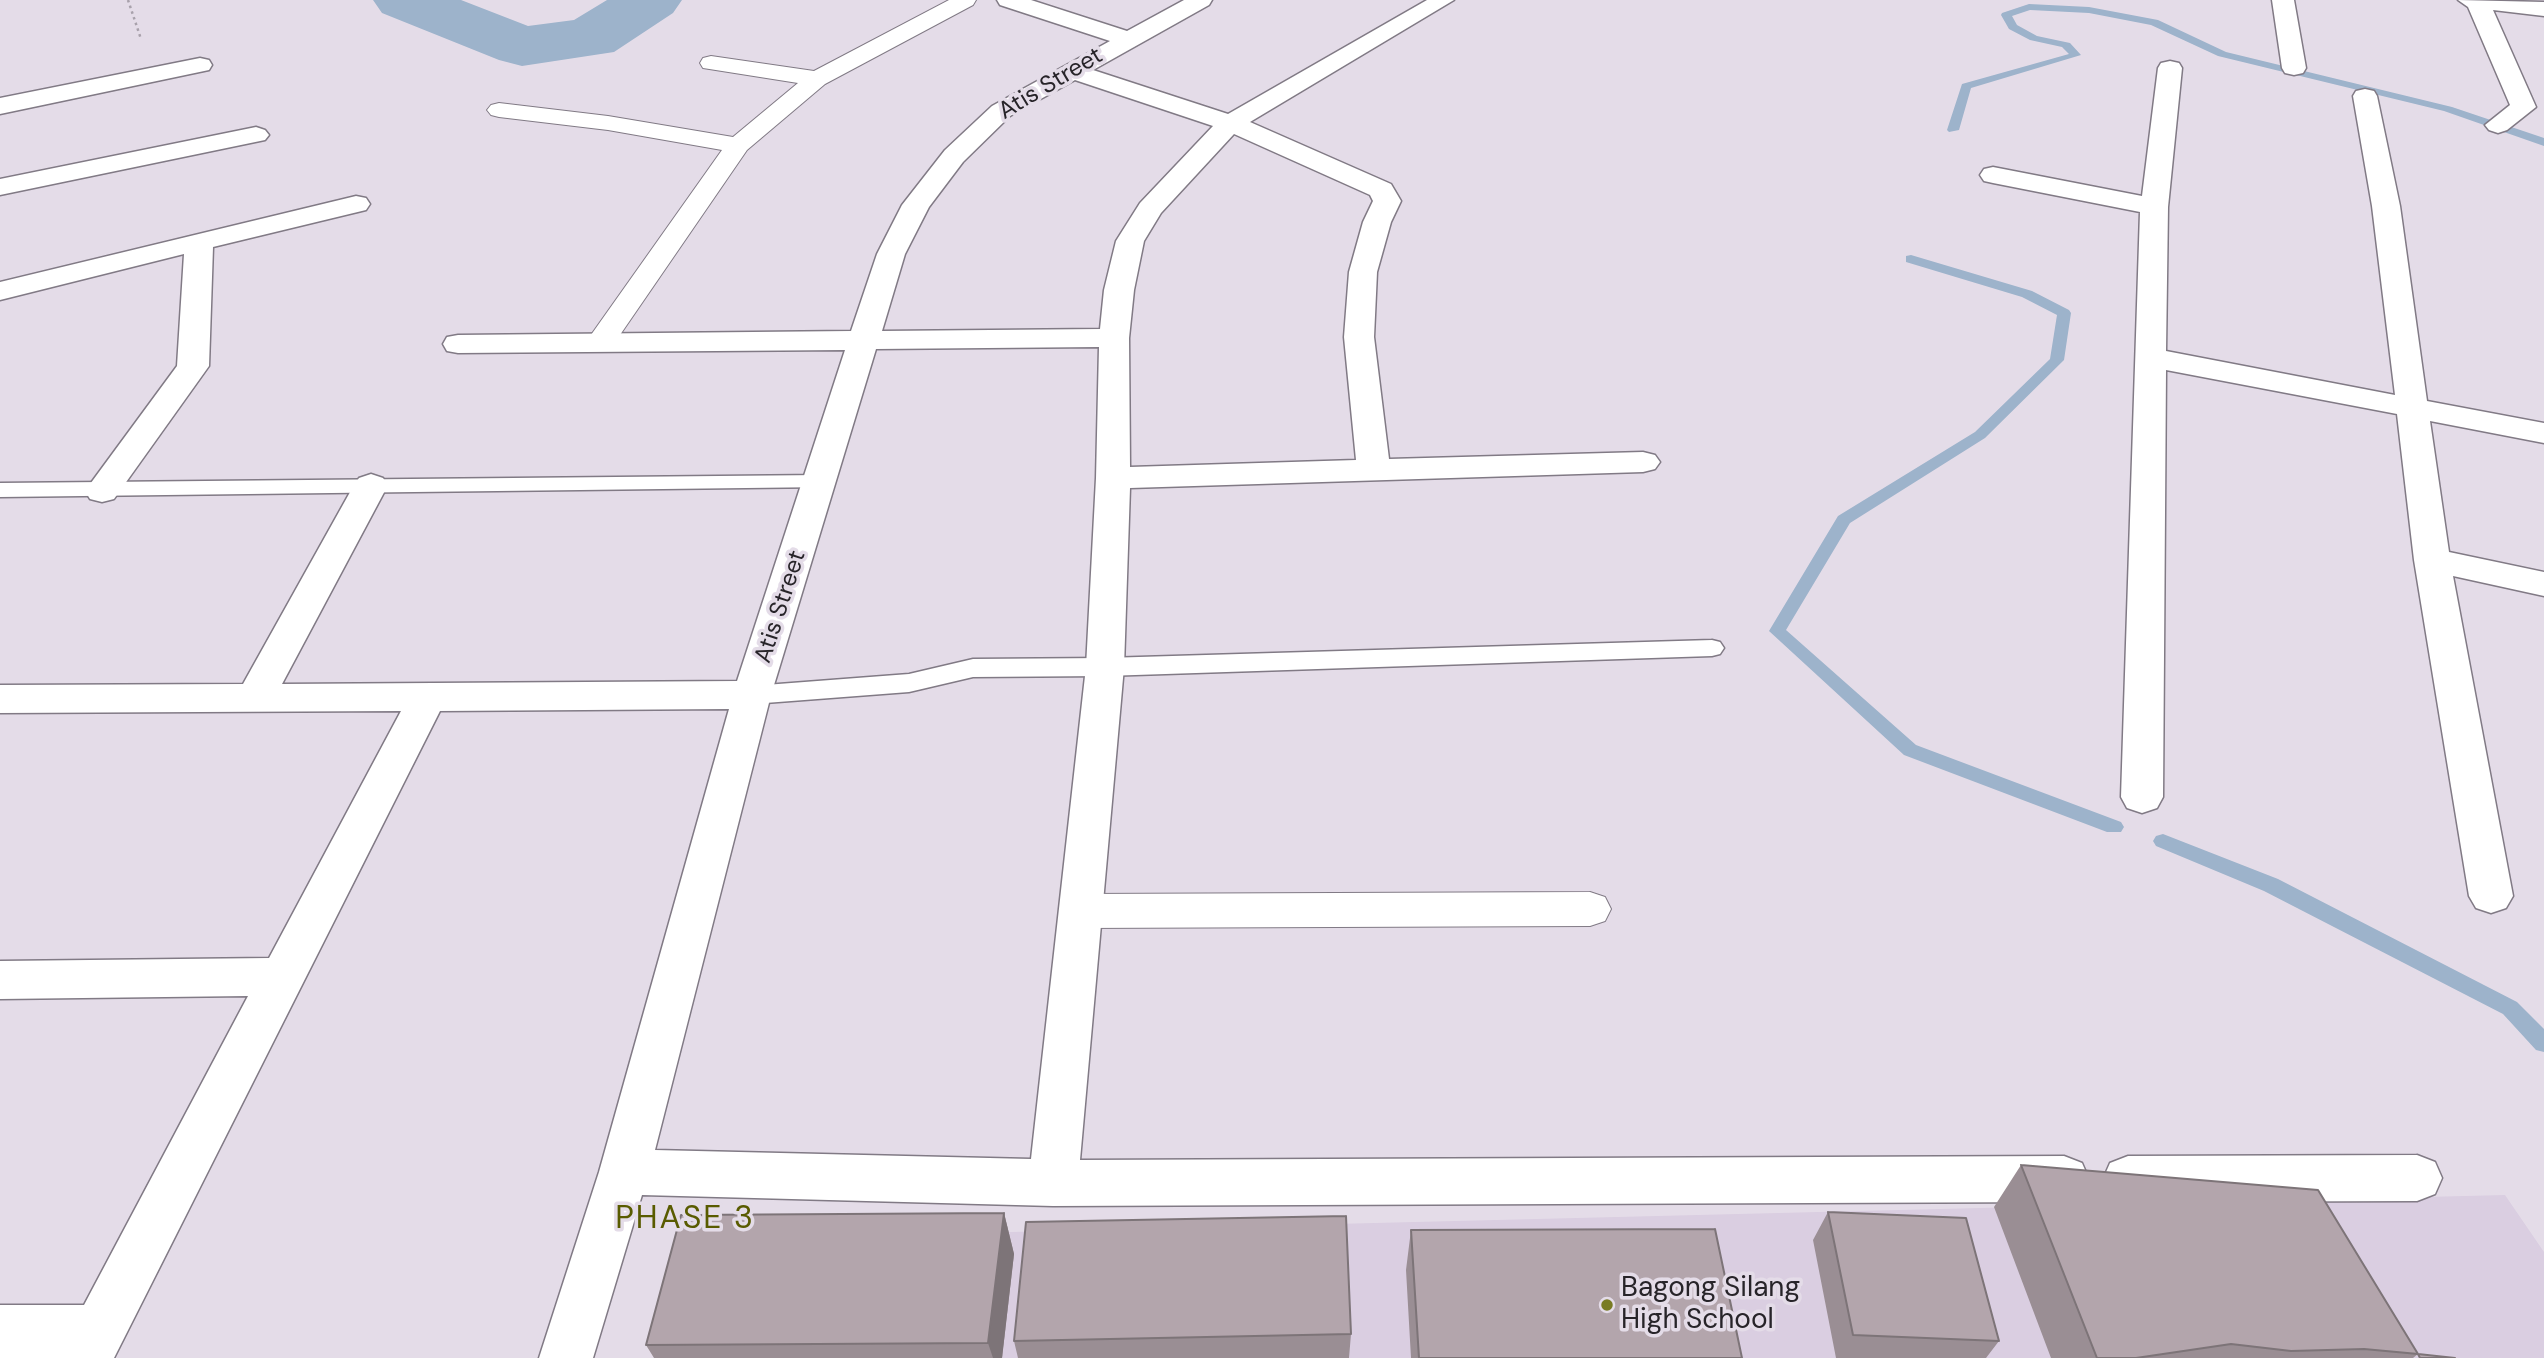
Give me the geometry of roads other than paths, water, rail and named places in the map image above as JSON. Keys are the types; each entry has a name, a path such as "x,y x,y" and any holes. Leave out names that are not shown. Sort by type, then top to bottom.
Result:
{"street":[{"path":"601,342 738,145 817,79 965,0"},
{"path":"1008,0 1127,39"},
{"name":"Atis Street","path":"566,1358 624,1172 752,695 891,254 916,205 954,156 1001,111 1201,0"},
{"path":"1053,1183 1105,667 1113,478 1114,338 1119,290 1130,241 1150,209 1230,123 1443,0"},
{"path":"2283,0 2294,68"},
{"path":"2474,0 2544,9"},
{"path":"2474,0 2523,107 2498,125"},
{"path":"711,63 817,79"},
{"path":"0,106 200,65"},
{"path":"2142,797 2154,207 2169,68"},
{"path":"1072,71 1230,123 1381,190 1387,201 1377,222 1363,272 1359,337 1374,470"},
{"path":"2365,96 2386,206 2432,560 2491,896"},
{"path":"499,110 608,122 738,145"},
{"path":"0,187 256,135"},
{"path":"1993,174 2154,207"},
{"path":"0,291 356,204"},
{"path":"102,491 193,366 199,244"},
{"path":"458,344 1114,338"},
{"path":"2152,358 2544,433"},
{"path":"1113,478 1643,462"},
{"path":"256,696 371,485"},
{"path":"2432,560 2544,584"},
{"path":"0,699 752,695"},
{"path":"0,1332 91,1345 427,698"},
{"path":"1081,911 1590,909"},
{"path":"0,980 281,977"},
{"path":"624,1172 1053,1183 2417,1178"}],"lane":[{"path":"0,491 821,482"},
{"path":"752,695 909,683 973,668 1105,667 1712,648"}],"waterway":[{"path":"404,0 522,46 591,38 651,0"},
{"path":"1953,130 1966,86 2076,55 2066,45 2034,38 2013,27 2006,15 2029,7 2089,10 2154,22 2222,54 2448,109 2544,142"},
{"path":"1911,259 2027,294 2064,313 2057,360 1980,435 1844,520 1777,631 1910,750 2114,827"},
{"path":"2163,841 2271,885 2510,1008 2544,1043"}],"place":[{"name":"Bagong Silang High School","path":"1607,1305"}],"district":[{"name":"PHASE 3","path":"685,1220"}]}
